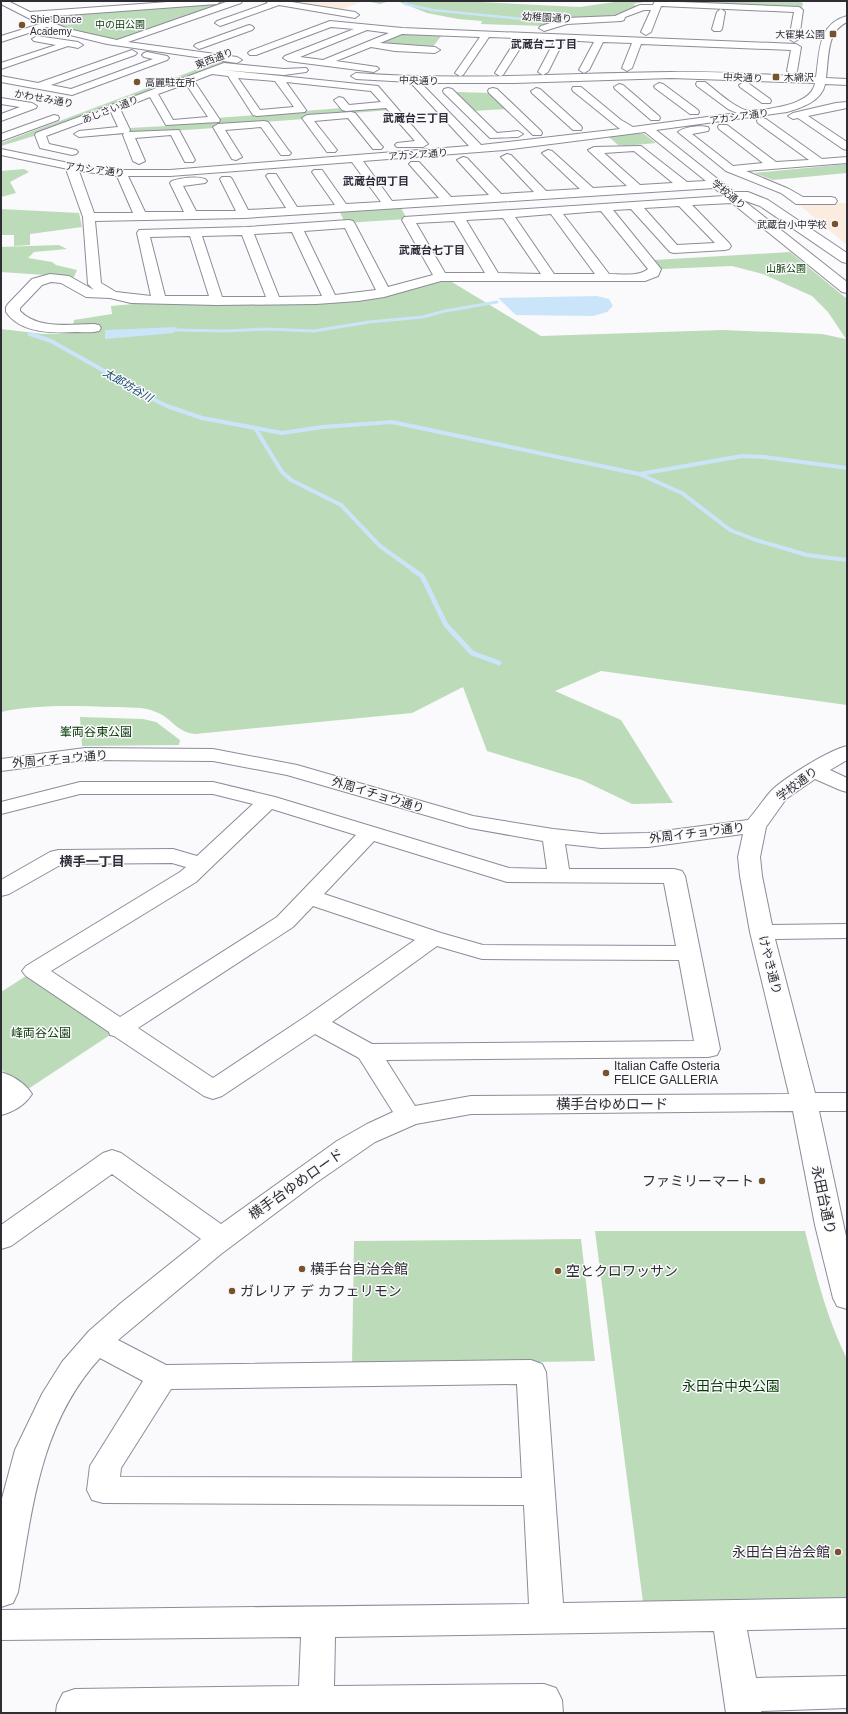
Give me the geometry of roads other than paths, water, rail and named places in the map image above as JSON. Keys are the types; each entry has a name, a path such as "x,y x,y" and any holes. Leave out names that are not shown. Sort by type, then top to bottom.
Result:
{"street":[{"path":"112,1 166,5"},
{"path":"30,15 217,1"},
{"path":"118,42 238,1"},
{"path":"269,1 366,17"},
{"path":"1,2 63,30 278,79 374,88 423,144 272,154"},
{"path":"256,35 213,27 280,2"},
{"path":"646,32 658,3 799,10 793,24 794,39"},
{"path":"56,4 73,12"},
{"name":"東西通り","path":"248,46 353,6"},
{"path":"1,9 13,7"},
{"path":"287,14 308,7"},
{"path":"544,28 566,21 622,18 619,16 643,7 656,8"},
{"path":"682,16 684,10 760,13 759,18"},
{"path":"717,29 721,12"},
{"path":"820,81 821,40 831,29 847,19"},
{"name":"幼稚園通り","path":"440,23 804,40"},
{"path":"1,39 49,24"},
{"path":"792,71 796,47 755,45 715,47 679,42 402,31 330,24 253,53 322,63 383,64 398,71 500,74 584,70 603,74 627,68 690,67 792,71 820,81"},
{"path":"168,25 191,29"},
{"path":"136,36 200,46 258,25"},
{"path":"280,57 367,28"},
{"path":"4,80 72,92 164,58 34,40 63,30"},
{"path":"322,63 402,31"},
{"path":"427,61 447,33"},
{"path":"460,73 487,34"},
{"path":"500,74 523,36"},
{"path":"543,72 561,37"},
{"path":"584,70 600,38"},
{"path":"627,68 638,40"},
{"path":"674,54 679,42"},
{"path":"1,66 67,44"},
{"path":"369,44 395,48 435,50"},
{"path":"753,57 755,45"},
{"name":"東西通り","path":"199,64 224,66 234,51 200,46"},
{"path":"383,64 395,48"},
{"path":"38,86 132,53"},
{"path":"224,66 257,113 301,110 278,79"},
{"name":"中央通り","path":"224,66 284,72 297,72 303,70 414,80 511,81 603,74 847,82"},
{"name":"あじさい通り","path":"79,134 84,151 44,146 40,135 224,66"},
{"path":"137,68 158,72"},
{"path":"391,79 398,71"},
{"path":"4,80 29,73"},
{"path":"152,93 170,123 215,120 188,79"},
{"path":"414,80 478,149"},
{"path":"646,86 700,84 744,85 820,81"},
{"name":"アカシア通り","path":"1,152 75,167 122,173 170,173 226,164 355,158 478,149 648,129 787,108 806,102 815,95 820,81"},
{"path":"325,84 346,108 408,108"},
{"path":"700,84 732,107 748,115"},
{"path":"744,85 766,101"},
{"path":"659,86 694,112"},
{"path":"632,87 616,88 655,118"},
{"path":"563,90 591,88"},
{"path":"577,89 617,122 632,131"},
{"path":"550,90 532,91 577,128"},
{"path":"462,91 448,91 494,136 537,133 655,118 766,101 778,96"},
{"path":"507,91 487,91 537,133"},
{"name":"かわせみ通り","path":"15,93 37,97"},
{"path":"1,101 32,106 1,119"},
{"path":"831,201 800,201 784,191 730,169 683,132 800,115 836,106 847,105"},
{"path":"73,123 79,134 125,130 114,107"},
{"path":"423,108 438,107"},
{"path":"331,150 307,118 351,115 377,146"},
{"path":"800,115 847,147"},
{"path":"1,138 60,116"},
{"path":"1,119 33,126"},
{"path":"762,121 819,162"},
{"path":"244,214 226,164 218,127 264,124 284,153"},
{"path":"723,127 774,166"},
{"name":"学校通り","path":"648,129 847,289"},
{"path":"139,162 128,135 175,132 193,160 173,161"},
{"path":"602,135 617,148"},
{"path":"637,189 590,150 637,148 684,186"},
{"path":"387,166 564,152"},
{"path":"548,153 590,192"},
{"path":"192,215 176,183 248,156"},
{"path":"507,157 543,195"},
{"path":"355,158 389,205"},
{"path":"126,160 152,162"},
{"path":"463,160 497,198"},
{"path":"730,169 847,160"},
{"path":"226,164 272,176 363,168"},
{"path":"415,164 448,201"},
{"path":"75,167 73,172 89,217 95,284 100,290 112,295"},
{"path":"318,172 342,208"},
{"path":"122,173 141,216"},
{"path":"272,176 293,210"},
{"path":"89,217 244,214 716,184"},
{"path":"441,277 408,220 683,203 748,196 764,203 847,259"},
{"path":"635,206 674,249 725,246 683,203"},
{"path":"94,328 64,329 30,324 21,321 15,316 13,307 37,282 50,278 64,279 91,294 159,300 274,301 359,297 441,277 605,278 645,277 654,273 655,269 605,208"},
{"path":"555,211 605,278"},
{"path":"507,214 550,278"},
{"path":"458,217 494,277"},
{"path":"159,300 143,233 297,228 349,224 384,292"},
{"path":"297,228 330,299"},
{"path":"247,230 274,301"},
{"path":"195,232 217,301"},
{"name":"学校通り","path":"755,826 779,795 814,770 847,752"},
{"name":"外周イチョウ通り","path":"1,765 84,754 182,754 231,757 290,769 470,822 553,836 601,841 648,840 755,826"},
{"path":"214,788 231,757"},
{"path":"814,770 847,786"},
{"path":"1,808 80,788 214,788 268,801 507,875 674,876 708,1049 368,1052 314,1023"},
{"path":"268,801 188,877 34,971 119,1029 213,1090 314,1023 433,938"},
{"name":"けやき通り","path":"755,826 749,857 751,876 762,932 804,1102"},
{"path":"119,1029 285,922 370,832"},
{"path":"553,836 559,875"},
{"path":"1,889 58,857 174,856 201,864"},
{"path":"309,896 433,938 482,952 689,953"},
{"path":"762,932 847,931"},
{"path":"368,1052 408,1116"},
{"path":"1,1081 19,1094 1,1106"},
{"name":"永田台通り","path":"804,1102 829,1225 847,1298"},
{"name":"横手台ゆめロード","path":"1,1592 20,1488 31,1451 45,1418 62,1386 97,1343 117,1323 220,1238 363,1137 388,1124 408,1116 439,1109 471,1105 847,1102"},
{"path":"1,1239 112,1160 220,1238"},
{"path":"97,1343 162,1377 531,1372 548,1619"},
{"path":"162,1377 106,1466 103,1490 539,1492"},
{"path":"1,1625 548,1619 847,1613"},
{"path":"728,1615 743,1704 847,1692"},
{"path":"316,1703 318,1621"},
{"path":"74,1713 75,1705 544,1700 545,1713"}],"water":[{"path":"597,296 609,299 613,306 607,312 593,316 516,315 498,298"},
{"path":"177,327 174,333 105,339 105,330"}],"waterway":[{"path":"406,1 405,4 432,10 552,22"},
{"path":"176,330 225,331 266,329 314,331 369,322 423,317 445,311 497,302"},
{"name":"太郎坊谷川","path":"29,334 33,335"},
{"path":"33,335 51,341 115,377 124,385 167,406 202,418 282,433 323,427 392,422 639,474 682,493 730,530 756,540 807,555 847,560"},
{"path":"255,428 282,472 291,480 341,505 380,546 415,571"},
{"path":"640,474 742,456 764,457 847,468"},
{"path":"413,570 422,576 446,625 472,653 499,663"}],"place":[{"name":"Shie Dance Academy","path":"22,25"},
{"name":"大寉巣公園","path":"833,34"},
{"name":"木綿沢","path":"776,77"},
{"name":"高麗駐在所","path":"137,82"},
{"name":"武蔵台小中学校","path":"835,224"},
{"name":"Italian Caffe Osteria FELICE GALLERIA","path":"606,1073"},
{"name":"ファミリーマート","path":"762,1181"},
{"name":"横手台自治会館","path":"302,1269"},
{"name":"空とクロワッサン","path":"558,1271"},
{"name":"ガレリア デ カフェリモン","path":"232,1291"},
{"name":"永田台自治会館","path":"838,1552"}],"district":[{"name":"武蔵台二丁目","path":"544,44"},
{"name":"武蔵台三丁目","path":"416,118"},
{"name":"武蔵台四丁目","path":"376,181"},
{"name":"武蔵台七丁目","path":"432,250"},
{"name":"横手一丁目","path":"92,861"}],"park label":[{"name":"中の田公園","path":"120,24"},
{"name":"山脈公園","path":"786,268"},
{"name":"峯両谷東公園","path":"96,732"},
{"name":"峰両谷公園","path":"41,1033"},
{"name":"永田台中央公園","path":"731,1386"}]}
